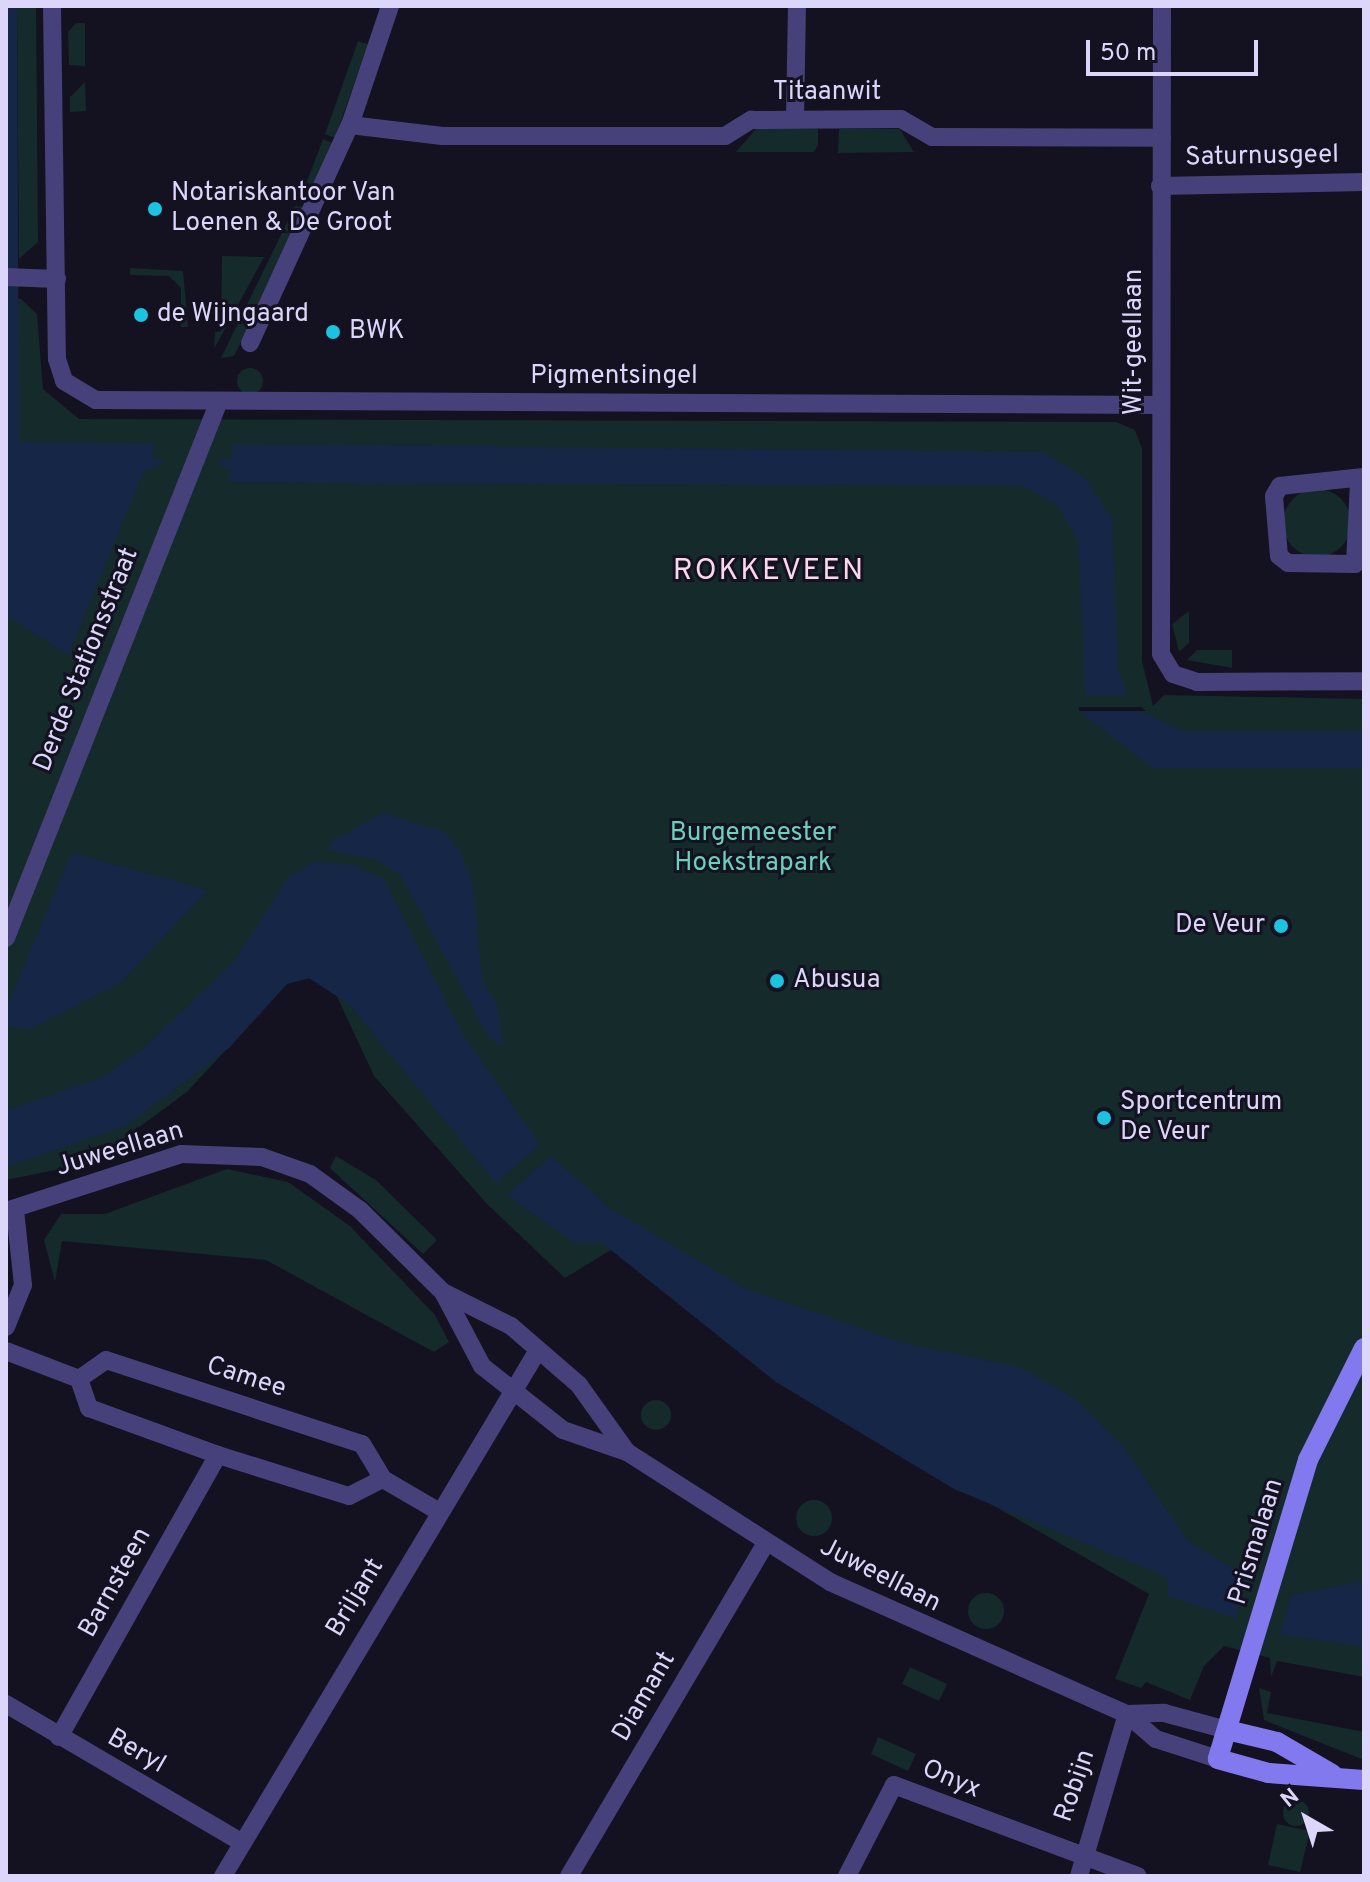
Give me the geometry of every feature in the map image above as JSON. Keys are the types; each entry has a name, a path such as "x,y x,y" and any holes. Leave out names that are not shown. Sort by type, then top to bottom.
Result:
{"street":[{"path":"15,277 57,279 52,6"},
{"path":"250,343 350,125 390,6"},
{"path":"795,119 797,6"},
{"name":"Wit-geellaan","path":"1162,6 1161,654 1173,674 1197,682 1364,681"},
{"name":"Titaanwit","path":"350,125 442,136 725,136 747,121 901,119 932,137 1162,138"},
{"name":"Saturnusgeel","path":"1160,186 1364,182"},
{"name":"Pigmentsingel","path":"57,279 57,359 71,388 96,400 1160,405"},
{"name":"Derde Stationsstraat","path":"6,938 219,401"},
{"path":"1362,479 1355,564 1288,563 1279,556 1274,496 1280,486 1362,479"},
{"name":"Juweellaan","path":"10,1210 181,1154 262,1157 310,1174 360,1210 443,1292 511,1326 579,1385 627,1452"},
{"path":"6,1327 23,1285 10,1210"},
{"name":"Juweellaan","path":"443,1292 458,1333 509,1392 563,1430 627,1452 765,1544 1008,1667 1127,1714 1156,1739 1268,1773 1332,1774 1364,1780"},
{"name":"Prismalaan","path":"1218,1759 1308,1460 1364,1348"},
{"name":"Briljant","path":"223,1876 509,1392 538,1350"},
{"path":"6,1351 79,1379 89,1408 218,1455 349,1496 383,1479"},
{"name":"Camee","path":"79,1379 106,1360 362,1444 383,1479 438,1511"},
{"name":"Barnsteen","path":"59,1737 218,1455"},
{"name":"Diamant","path":"569,1876 765,1544"},
{"name":"Beryl","path":"6,1704 241,1842"},
{"name":"Juweellaan","path":"1127,1714 1164,1713 1277,1742 1332,1774"},
{"name":"Robijn","path":"1082,1868 1127,1714"},
{"name":"Onyx","path":"847,1876 894,1785 1082,1868"},
{"path":"1082,1868 1138,1876"}],"green space":[{"path":"17,6 36,6 38,242 19,259"},
{"path":"76,23 85,23 85,66 69,65 68,32"},
{"path":"358,41 368,44 335,138 325,134"},
{"path":"85,82 86,111 70,112 70,97"},
{"path":"756,129 818,129 818,145 814,152 736,152"},
{"path":"839,129 900,129 914,152 838,153"},
{"path":"323,139 333,143 316,188 306,184"},
{"path":"295,206 307,207 234,356 221,358"},
{"path":"222,256 264,257 214,349 215,332 221,331"},
{"path":"130,268 183,271 188,327 181,327 181,288 169,276 130,275"},
{"name":"Burgemeester Hoekstrapark","path":"6,299 21,299 37,314 43,389 79,419 1116,422 1135,430 1142,448 1142,661 1153,706 1164,695 1364,699 1364,1677 1277,1661 1271,1677 1270,1658 1224,1646 1204,1666 1190,1700 1146,1682 1141,1688 1115,1679 1149,1594 776,1382 614,1248 565,1278 487,1204 374,1076 333,988 310,978 287,984 187,1092 90,1163 6,1180"},
{"path":"250,368 259,372 263,381 259,390 250,394 241,390 237,381 241,372"},
{"path":"1310,489 1324,489 1336,494 1346,504 1351,523 1346,542 1336,552 1324,557 1310,557 1298,552 1288,542 1283,530 1283,516 1288,504 1298,494"},
{"path":"1189,611 1189,643 1179,652 1172,624"},
{"path":"1197,650 1232,650 1232,668 1187,660"},
{"path":"336,1156 376,1180 437,1240 423,1254 330,1168"},
{"path":"227,1169 288,1182 350,1226 435,1315 449,1342 434,1352 266,1260 62,1241 55,1282 44,1240 61,1214 105,1214"},
{"path":"656,1400 667,1404 671,1415 667,1426 656,1430 645,1426 641,1415 645,1404"},
{"path":"814,1500 827,1505 832,1518 827,1531 814,1536 801,1531 796,1518 801,1505"},
{"path":"986,1593 999,1598 1004,1611 999,1624 986,1629 973,1624 968,1611 973,1598"},
{"path":"910,1667 947,1684 939,1701 902,1684"},
{"path":"1259,1688 1271,1692 1267,1713 1364,1732 1364,1760 1264,1720"},
{"path":"878,1737 916,1754 908,1771 871,1754"},
{"path":"1296,1800 1305,1804 1309,1813 1305,1822 1296,1826 1287,1822 1283,1813 1287,1804"},
{"path":"1277,1824 1310,1831 1300,1872 1268,1865"}],"water":[{"path":"6,6 17,6 19,442 154,443 152,458 165,462 143,472 68,655 6,615"},
{"path":"233,444 1042,452 1084,477 1112,520 1118,671 1127,695 1086,695 1078,541 1058,505 1023,486 229,482 230,469 216,463 231,458"},
{"path":"1079,711 1140,711 1182,731 1364,731 1364,768 1153,768"},
{"path":"383,813 445,832 461,854 473,884 482,980 497,1004 503,1046 490,1039 400,874 374,859 329,850 329,843"},
{"path":"72,853 208,890 121,982 30,1029 6,1026 6,1008"},
{"path":"314,862 351,864 384,879 461,1032 540,1144 496,1183 350,1005 309,978 287,984 229,1048 127,1125 6,1167 6,1111 102,1077 144,1048 234,961 288,878"},
{"path":"551,1156 609,1208 744,1288 902,1343 1019,1367 1074,1398 1123,1446 1188,1541 1247,1577 1235,1618 1168,1596 1167,1577 954,1489 776,1382 602,1243 575,1243 507,1195"},
{"path":"1364,1581 1364,1647 1280,1634 1291,1595"}],"pier":[{"path":"1079,707 1141,707 1146,711 1079,711"}],"place":[{"name":"Notariskantoor Van Loenen & De Groot","path":"155,209"},
{"name":"de Wijngaard","path":"141,315"},
{"name":"BWK","path":"333,332"},
{"name":"De Veur","path":"1281,926"},
{"name":"Abusua","path":"777,981"},
{"name":"Sportcentrum De Veur","path":"1104,1118"}],"district":[{"name":"ROKKEVEEN","path":"769,572"}]}
